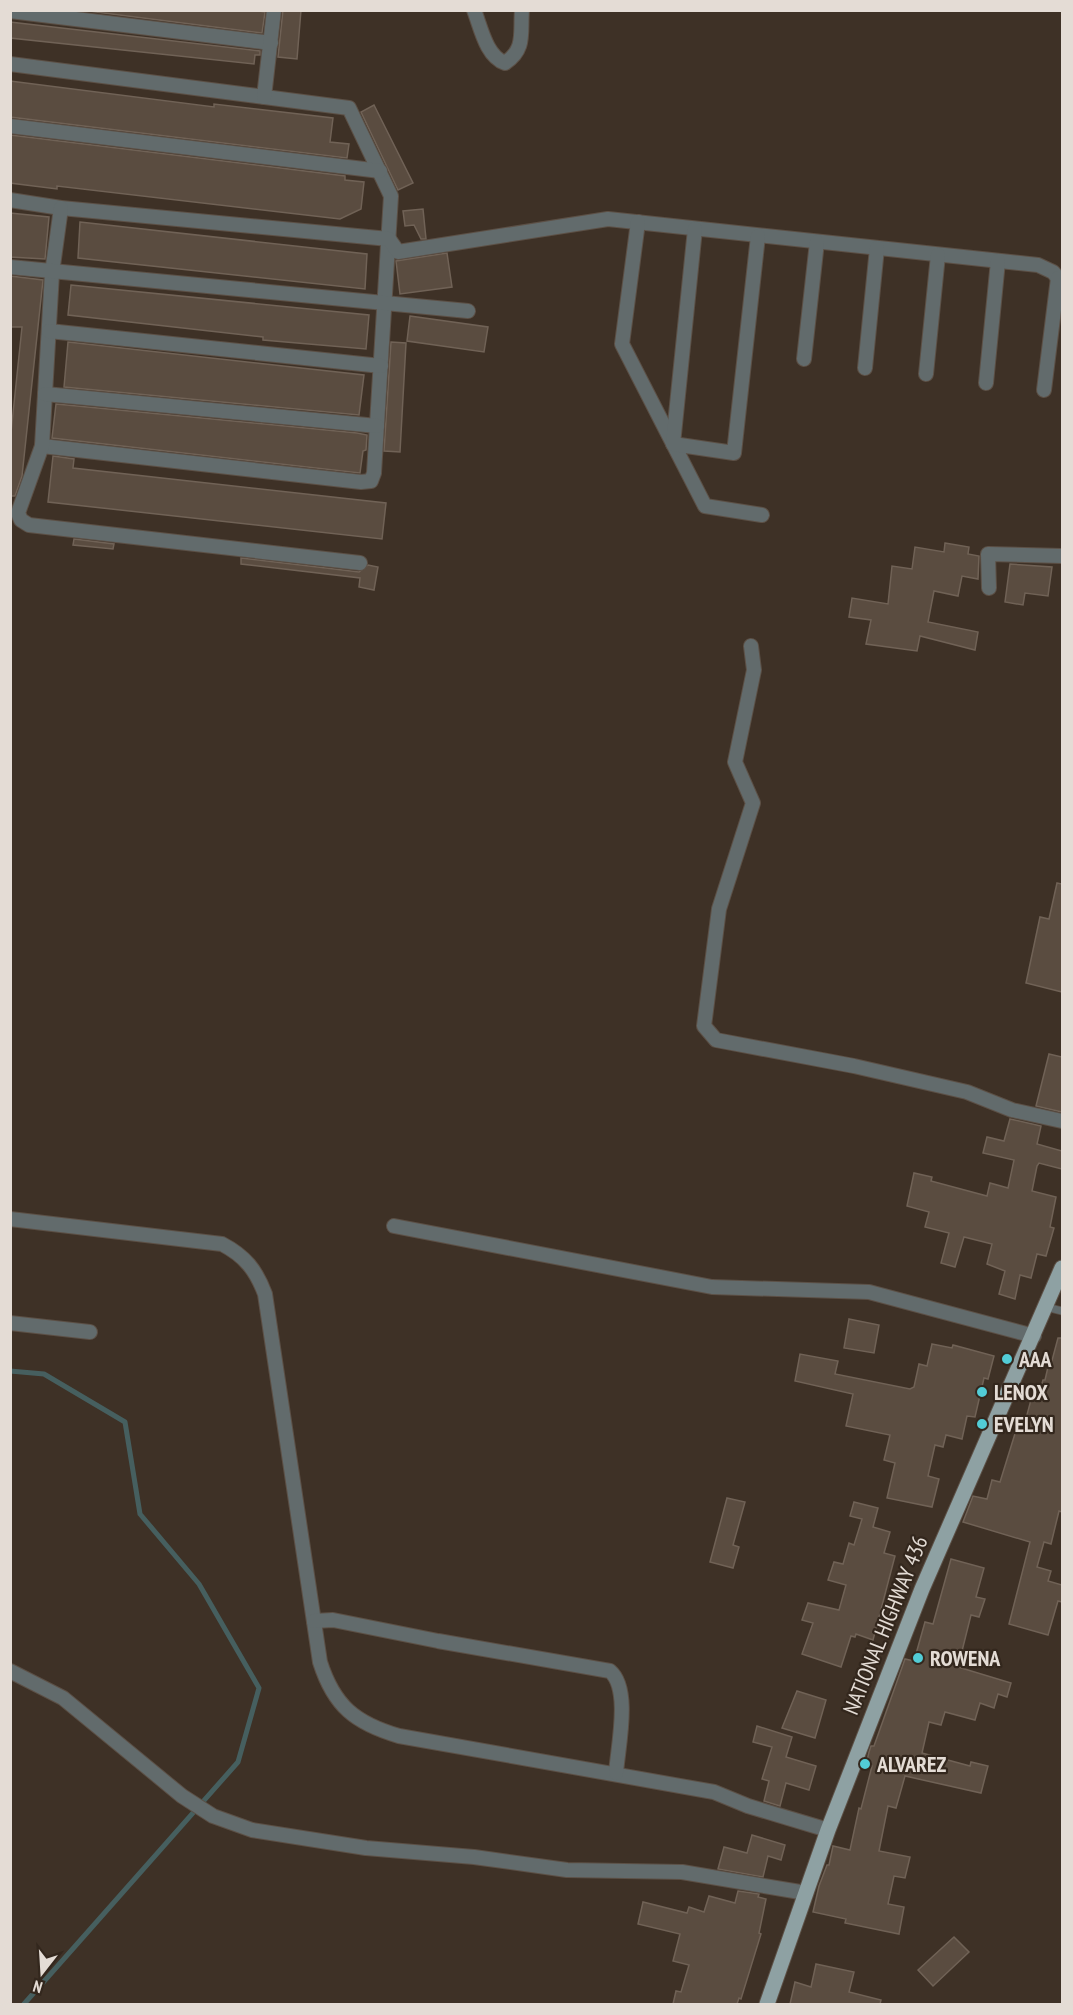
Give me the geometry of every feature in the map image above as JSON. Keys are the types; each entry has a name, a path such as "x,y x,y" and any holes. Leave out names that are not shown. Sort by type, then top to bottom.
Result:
{"main road":[{"name":"NATIONAL HIGHWAY 436","path":"766,2004 828,1830 922,1590 1062,1268"}],"street":[{"path":"264,97 274,10"},
{"path":"474,10 495,59 505,63 517,55 520,46 522,10"},
{"path":"10,11 271,43"},
{"path":"10,64 349,108 391,196 374,472 371,481 361,482 42,446"},
{"path":"10,126 380,171"},
{"path":"10,200 61,208 389,239 398,252 608,219 1038,265 1053,272 1060,280 1044,390"},
{"path":"61,208 52,273 42,446 18,513 21,520 28,525 360,563"},
{"path":"638,222 622,344 705,506 762,515"},
{"path":"674,444 695,229"},
{"path":"674,444 734,453 758,236"},
{"path":"804,359 817,242"},
{"path":"865,368 877,248"},
{"path":"926,374 938,255"},
{"path":"986,383 998,261"},
{"path":"10,267 52,273 468,311"},
{"path":"49,331 381,366"},
{"path":"45,394 377,426"},
{"path":"989,588 988,554 1062,556"},
{"path":"751,646 754,670 735,762 753,803 719,909 704,1026 716,1040 854,1066 967,1092 1012,1110 1062,1121"},
{"path":"10,1219 222,1244 240,1254 258,1273 266,1294 314,1621 325,1677 342,1706 362,1722 378,1730 430,1742 714,1792 748,1806 828,1830"},
{"path":"394,1226 712,1287 869,1292 1034,1336"},
{"path":"10,1323 90,1332"},
{"path":"314,1621 333,1620 610,1671 620,1682 622,1698 616,1773"},
{"path":"10,1671 63,1698 182,1796 213,1815 252,1830 366,1848 474,1857 567,1870 682,1872 806,1893"}],"lane":[{"path":"1046,1307 1062,1311"}],"building":[{"path":"80,10 252,10 265,12 262,33"},
{"path":"283,10 301,10 297,59 278,57"},
{"path":"10,22 260,51 260,55 255,55 254,64 10,38"},
{"path":"10,81 214,107 214,104 333,118 330,142 349,144 347,158 10,117"},
{"path":"374,105 413,183 398,190 361,112"},
{"path":"10,135 345,176 345,180 364,182 361,209 340,219 57,186 57,189 10,183"},
{"path":"423,209 426,239 421,239 414,225 405,226 403,211"},
{"path":"10,213 49,217 45,259 10,257"},
{"path":"80,222 367,254 365,289 78,258"},
{"path":"447,253 452,287 400,294 396,261"},
{"path":"10,276 43,280 22,476 15,496 10,496 10,442 22,327 10,327"},
{"path":"71,285 369,315 366,349 263,340 263,337 68,315"},
{"path":"410,316 488,327 484,352 407,341"},
{"path":"68,342 364,375 359,415 64,387"},
{"path":"391,342 406,343 400,452 384,451"},
{"path":"56,404 357,433 367,435 366,450 363,451 360,473 52,438"},
{"path":"53,456 74,459 73,468 386,503 382,539 48,502"},
{"path":"74,539 114,544 113,549 73,545"},
{"path":"945,543 969,547 968,554 979,556 978,579 962,576 958,596 934,591 928,622 978,632 975,650 920,636 917,651 866,644 871,620 849,617 852,598 888,604 892,566 912,569 915,547 944,552"},
{"path":"241,558 359,572 368,565 378,567 374,590 359,587 360,578 241,564"},
{"path":"1010,564 1052,567 1048,596 1025,593 1023,605 1005,602"},
{"path":"1057,883 1062,884 1062,992 1026,983 1040,917 1049,919"},
{"path":"1049,1054 1062,1057 1062,1112 1036,1106"},
{"path":"1010,1119 1041,1126 1037,1144 1062,1151 1062,1169 1039,1163 1037,1166 1032,1191 1056,1197 1050,1227 1054,1228 1046,1256 1037,1254 1031,1278 1020,1275 1015,1299 999,1294 1005,1271 987,1264 992,1244 964,1237 955,1267 941,1263 949,1233 925,1227 929,1212 907,1206 914,1173 932,1177 931,1181 987,1196 990,1183 1008,1188 1014,1160 983,1153 987,1137 1004,1141"},
{"path":"849,1319 879,1325 874,1353 844,1348"},
{"path":"1058,1338 1062,1338 1062,1512 1059,1511 1051,1544 1044,1542 1037,1567 1051,1571 1048,1581 1062,1585 1062,1602 1058,1601 1048,1635 1009,1624 1030,1542 963,1522 973,1496 987,1499 992,1480 1000,1482 1018,1424 1024,1426 1032,1396 1038,1397 1048,1367 1050,1368"},
{"path":"932,1344 952,1348 953,1345 994,1356 988,1379 984,1378 975,1417 967,1416 962,1439 946,1435 943,1447 935,1445 928,1476 939,1479 932,1507 887,1498 895,1463 884,1460 890,1435 846,1426 853,1394 795,1381 800,1354 838,1361 835,1374 910,1389 914,1387 919,1364 927,1366"},
{"path":"727,1498 745,1502 733,1545 739,1547 733,1568 710,1562"},
{"path":"854,1502 878,1508 873,1527 890,1532 884,1553 895,1556 873,1640 856,1634 855,1637 851,1636 841,1667 802,1654 813,1623 802,1620 808,1603 839,1610 846,1585 828,1580 834,1562 843,1564 849,1543 854,1545 862,1519 850,1516"},
{"path":"951,1559 984,1568 976,1597 985,1599 979,1617 971,1615 958,1667 1011,1683 1007,1697 998,1694 994,1708 980,1703 975,1720 945,1712 941,1725 929,1722 922,1753 970,1766 971,1762 988,1766 981,1793 905,1776 896,1808 888,1806 879,1851 910,1857 905,1878 894,1876 888,1904 904,1907 899,1934 845,1923 846,1919 813,1912 819,1886 827,1865 829,1865 833,1846 850,1850 859,1808 861,1809 872,1766 866,1765 871,1746 874,1746 905,1659 914,1661 925,1622 933,1624"},
{"path":"797,1691 826,1700 815,1738 782,1728"},
{"path":"757,1726 792,1737 786,1757 816,1766 809,1790 786,1783 780,1806 764,1801 769,1781 762,1779 772,1747 753,1742"},
{"path":"752,1835 785,1845 781,1860 768,1856 763,1877 718,1869 724,1847 747,1853"},
{"path":"738,1891 759,1894 758,1897 766,1899 759,1933 761,1934 741,1999 739,1998 737,2004 673,2004 676,1991 681,1992 689,1965 673,1961 680,1934 638,1924 643,1902 687,1913 689,1907 704,1912 709,1896 735,1903"},
{"path":"954,1937 969,1952 933,1986 918,1970"},
{"path":"816,1964 854,1972 849,1992 881,2000 880,2004 790,2004 795,1982 811,1987"}],"waterway":[{"path":"10,1371 44,1374 125,1422 140,1514 199,1584 259,1688 238,1762 24,2004"}],"place":[{"name":"AAA","path":"1007,1359"},
{"name":"LENOX","path":"982,1392"},
{"name":"EVELYN","path":"982,1424"},
{"name":"ROWENA","path":"918,1658"},
{"name":"ALVAREZ","path":"865,1764"}]}
